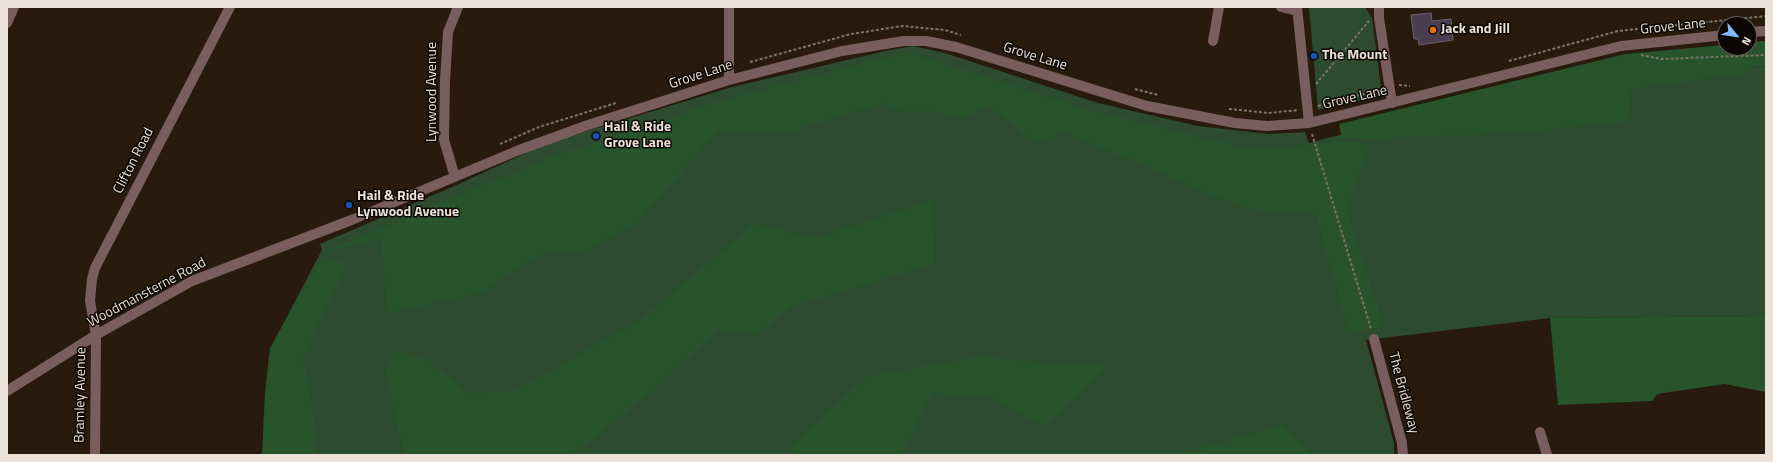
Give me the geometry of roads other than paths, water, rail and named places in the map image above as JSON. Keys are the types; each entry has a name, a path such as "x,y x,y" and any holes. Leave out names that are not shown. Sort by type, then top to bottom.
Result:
{"street":[{"path":"7,23 14,7"},
{"name":"Clifton Road","path":"96,335 90,290 95,268 230,7"},
{"name":"Lynwood Avenue","path":"455,177 444,140 444,81 448,32 458,7"},
{"path":"729,7 729,80"},
{"path":"1213,41 1219,7"},
{"path":"1280,7 1297,9 1309,123"},
{"path":"1379,7 1379,18 1392,103"},
{"name":"Grove Lane","path":"354,219 519,150 588,125 729,80 842,51 904,41 926,40 956,47 1148,106 1235,123 1267,126 1309,123 1621,46 1717,36"},
{"name":"Woodmansterne Road","path":"7,392 96,335 192,281 354,219"},
{"name":"Bramley Avenue","path":"95,455 96,335"},
{"name":"The Bridleway","path":"1374,339 1402,443 1402,455"},
{"path":"1540,432 1547,455"}],"place":[{"name":"Jack and Jill","path":"1433,30"},
{"name":"The Mount","path":"1314,56"},
{"name":"Hail & Ride Grove Lane","path":"596,136"},
{"name":"Hail & Ride Lynwood Avenue","path":"349,205"}]}
